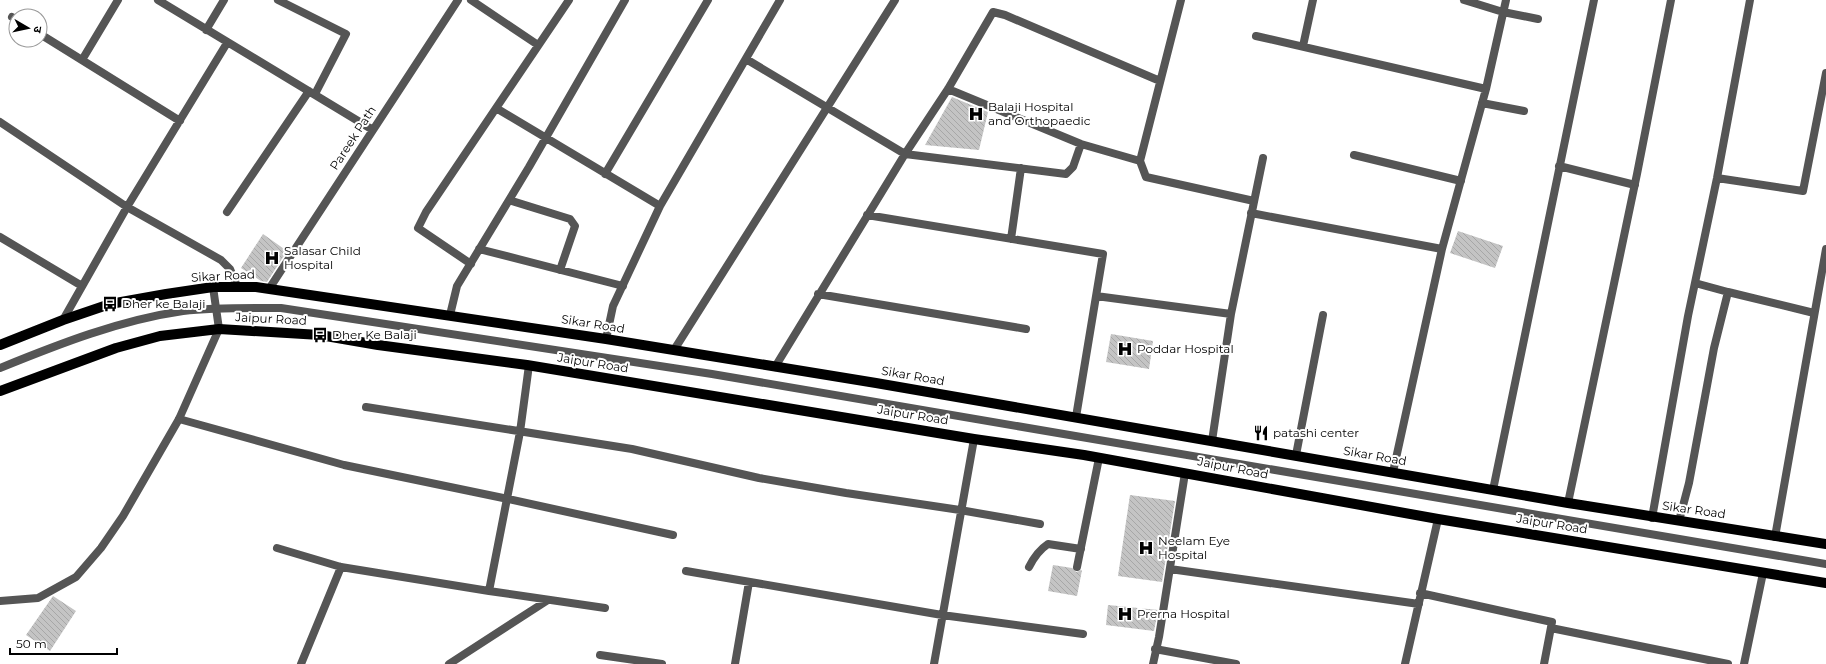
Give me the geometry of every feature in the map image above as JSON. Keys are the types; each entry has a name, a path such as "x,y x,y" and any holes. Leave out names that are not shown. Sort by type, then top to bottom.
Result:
{"main road":[{"name":"Sikar Road","path":"0,345 63,320 110,304 214,287 237,286 269,288 674,350 1076,417 1652,518 1826,544"},
{"name":"Jaipur Road","path":"0,391 116,348 160,336 219,329 320,335 378,345 529,365 974,439 1099,458 1438,519 1826,583"}],"street":[{"path":"82,60 118,0"},
{"path":"158,0 373,130"},
{"path":"206,30 224,0"},
{"path":"227,212 312,92 346,34 278,0"},
{"name":"Pareek Path","path":"269,288 458,0"},
{"path":"472,0 538,45"},
{"path":"471,264 418,228 426,212 569,0"},
{"path":"450,315 457,286 510,200 625,0"},
{"path":"605,174 708,0"},
{"path":"606,339 613,306 660,206 780,0"},
{"path":"674,350 895,0"},
{"path":"1181,0 1140,161 1146,176 1254,201"},
{"path":"1303,46 1313,0"},
{"path":"1464,0 1503,12 1538,19"},
{"path":"1393,472 1442,249 1486,89 1506,0"},
{"path":"1493,490 1594,0"},
{"path":"1568,503 1635,185 1671,0"},
{"path":"1652,518 1695,282 1717,178 1750,0"},
{"path":"775,367 867,215 948,89 993,12 1005,15 1160,81"},
{"path":"1256,36 1486,89"},
{"path":"48,39 180,121"},
{"path":"63,320 127,207 227,43"},
{"path":"746,59 905,154 1066,174 1073,167 1081,144"},
{"path":"1717,178 1803,191 1826,74"},
{"path":"948,89 1081,144 1140,161"},
{"path":"1482,102 1524,111"},
{"path":"496,108 545,139 660,206"},
{"path":"0,122 127,207 221,260 230,268 237,286"},
{"path":"1354,155 1461,181"},
{"path":"1212,441 1231,314 1263,158"},
{"path":"1559,166 1635,185"},
{"path":"1011,239 1021,168"},
{"path":"510,200 570,219 575,226 560,270"},
{"path":"1252,213 1442,249"},
{"path":"867,215 1102,254 1076,417"},
{"path":"0,237 82,286"},
{"path":"479,249 623,286"},
{"path":"1775,537 1826,249"},
{"path":"1695,282 1728,292 1814,312"},
{"path":"0,601 38,598 76,577 101,548 123,516 179,419 219,329 214,287"},
{"path":"1679,521 1689,483 1714,348 1728,292"},
{"path":"818,294 1026,329"},
{"path":"1096,296 1231,314"},
{"path":"0,368 116,325 183,311 217,308 281,308 712,374 1826,564"},
{"path":"1296,455 1323,315"},
{"path":"489,591 520,432 529,365"},
{"path":"366,406 632,449 773,480 1040,524"},
{"path":"179,419 344,465 673,535"},
{"path":"934,664 960,510 974,439"},
{"path":"1077,567 1099,458"},
{"path":"1153,664 1155,649 1159,637 1185,473"},
{"path":"1405,664 1438,519"},
{"path":"1030,567 1035,555 1048,544 1081,549"},
{"path":"277,548 341,567 605,608"},
{"path":"301,664 341,567"},
{"path":"1170,569 1419,604"},
{"path":"686,571 942,615 1083,634"},
{"path":"1744,664 1763,572"},
{"path":"735,664 749,582"},
{"path":"1420,594 1552,622 1544,664"},
{"path":"449,664 548,600"},
{"path":"1551,628 1728,664"},
{"path":"1155,649 1236,664"},
{"path":"600,655 632,662 662,664"}],"building":[{"path":"952,97 988,112 979,150 925,145"},
{"path":"1458,231 1503,246 1495,268 1450,253"},
{"path":"263,234 287,251 267,282 261,281 241,268"},
{"path":"1111,334 1153,341 1149,369 1106,362"},
{"path":"1130,495 1175,501 1162,582 1118,576"},
{"path":"1053,565 1072,568 1076,572 1082,570 1077,596 1048,591"},
{"path":"53,596 76,611 50,651 26,635"},
{"path":"1108,605 1158,610 1154,631 1106,625"}],"place":[{"name":"Balaji Hospital and Orthopaedic","path":"976,114"},
{"name":"Salasar Child Hospital","path":"272,258"},
{"name":"Dher ke Balaji","path":"110,304"},
{"name":"Dher Ke Balaji","path":"320,335"},
{"name":"Poddar Hospital","path":"1125,349"},
{"name":"patashi center","path":"1261,433"},
{"name":"Neelam Eye Hospital","path":"1146,548"},
{"name":"Prerna Hospital","path":"1125,614"}]}
